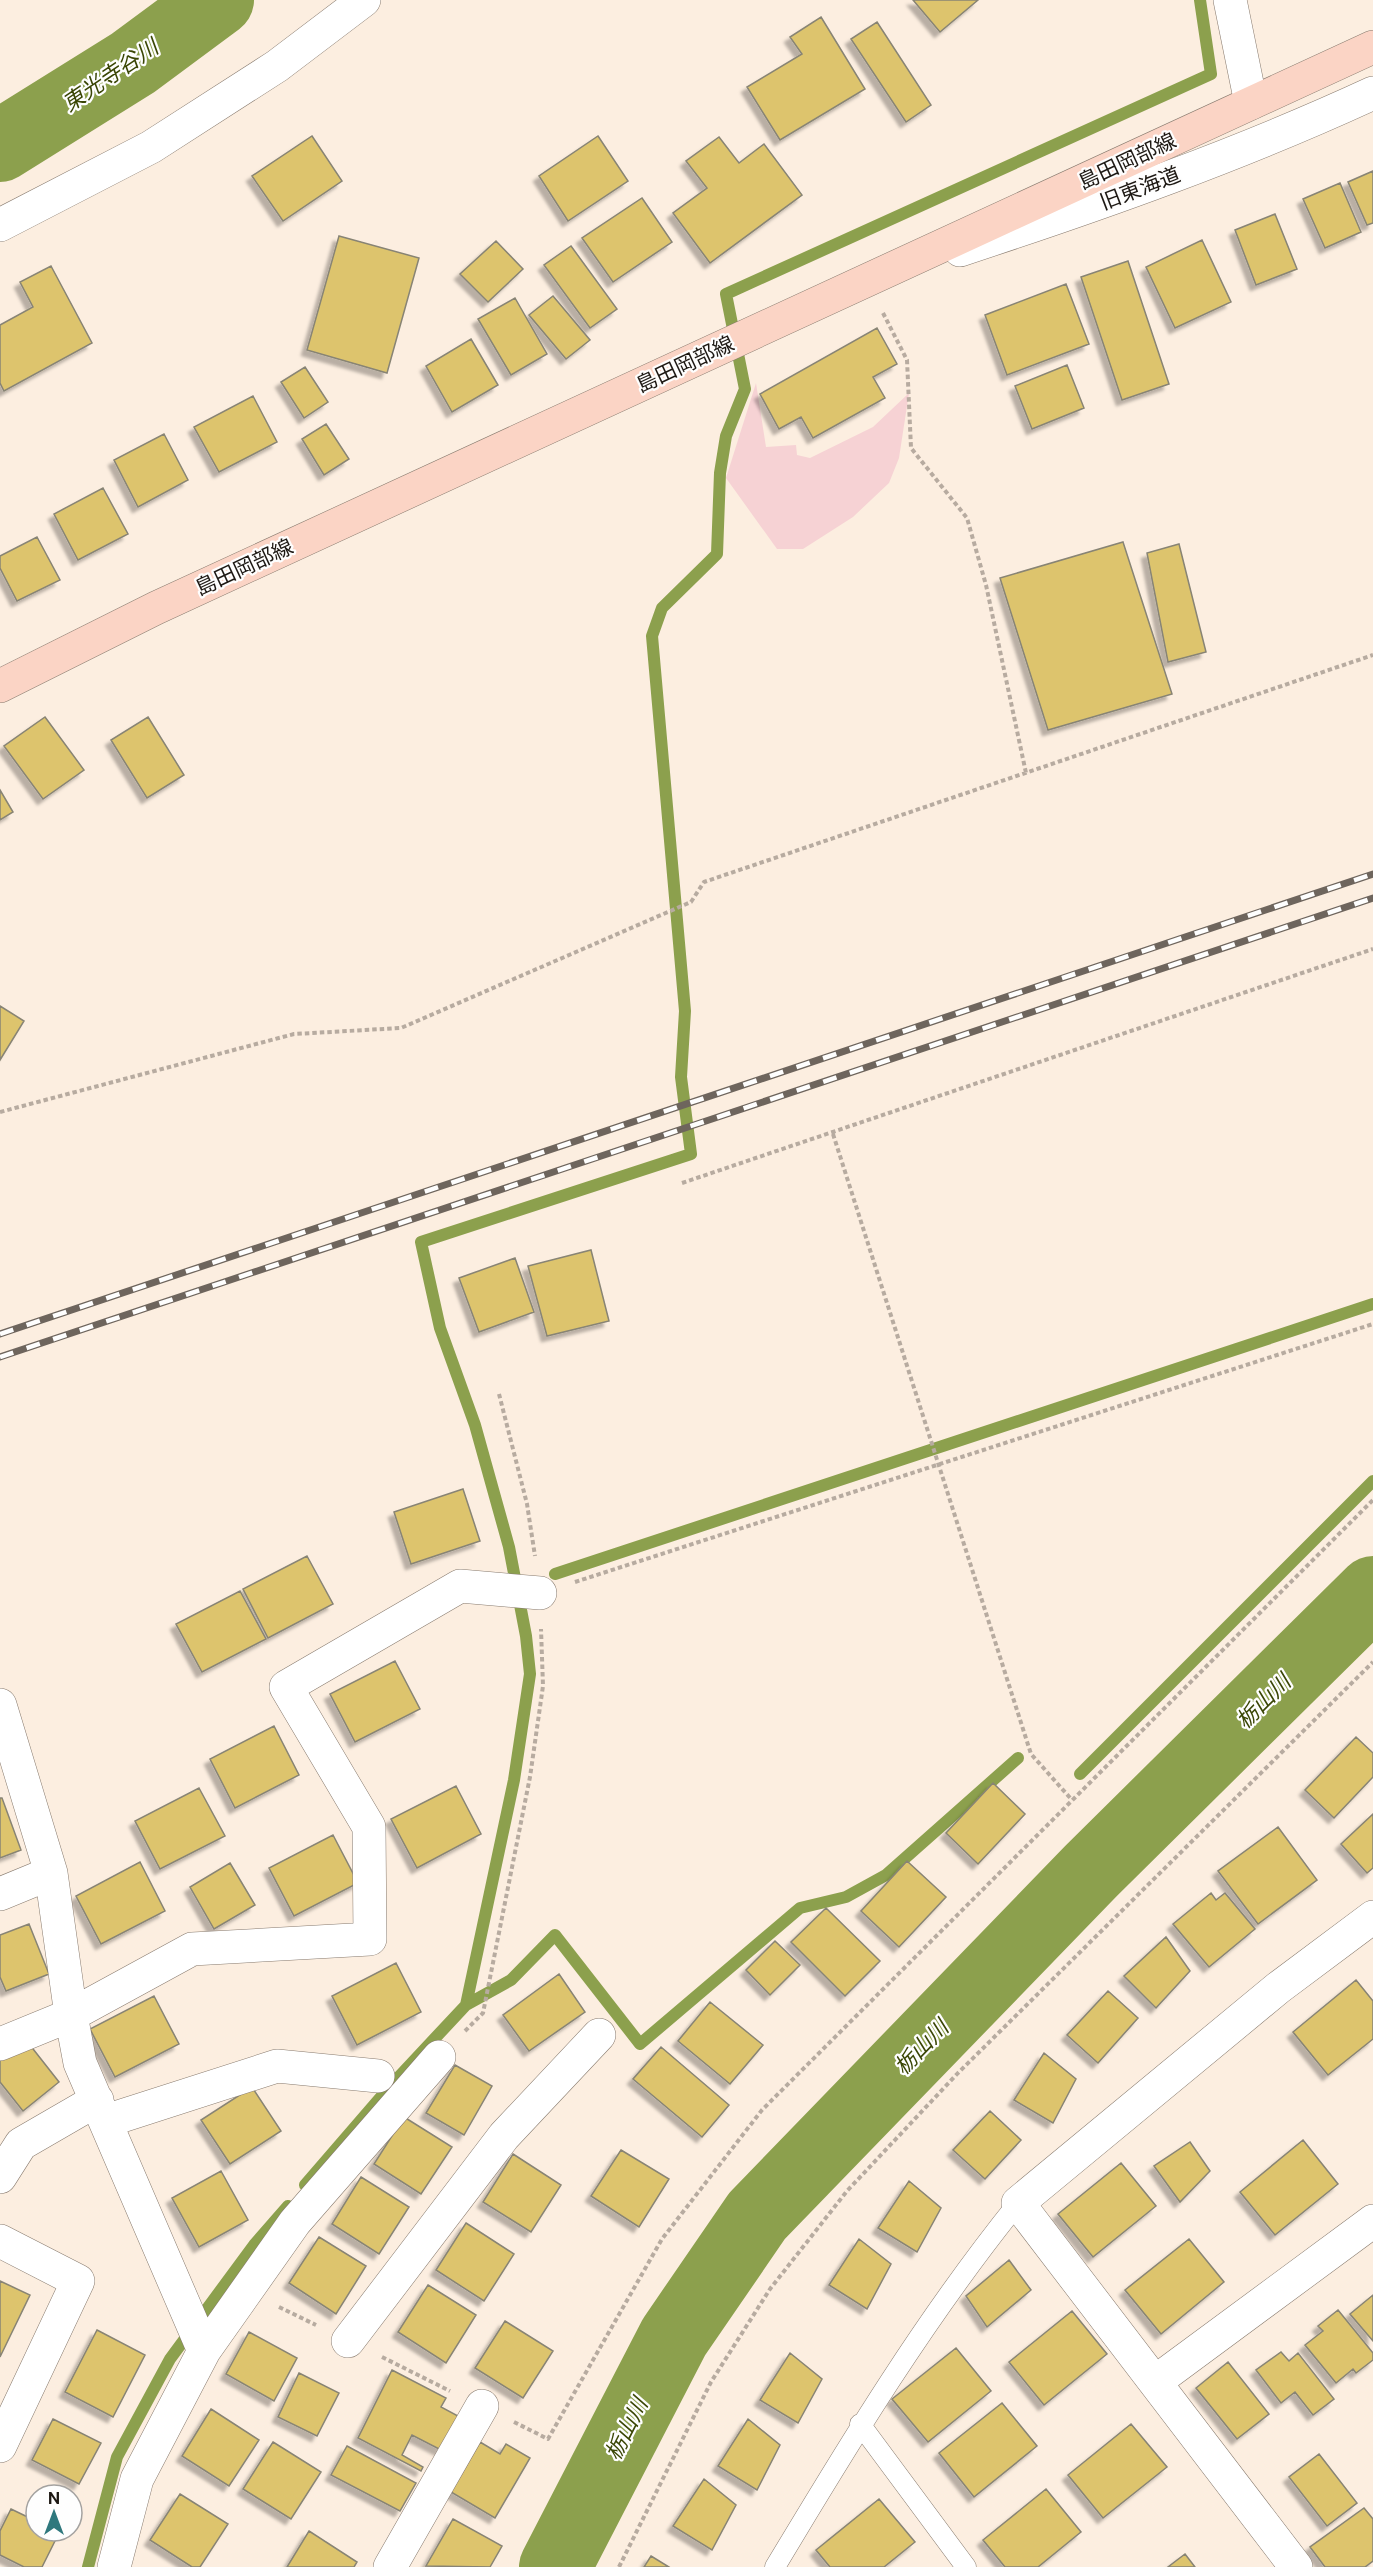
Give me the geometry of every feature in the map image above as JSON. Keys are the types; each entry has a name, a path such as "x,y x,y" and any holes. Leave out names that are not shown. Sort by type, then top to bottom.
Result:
{"main road":[{"name":"島田岡部線","path":"0,686 156,608 1373,47"}],"street":[{"path":"0,225 151,147 277,66 364,0"},
{"path":"1230,0 1251,103"},
{"name":"旧東海道","path":"867,280 1098,205 1300,127 1373,93"},
{"path":"0,2044 71,2015 192,1949 370,1939 369,1827 286,1687 460,1586 540,1593"},
{"path":"0,1705 51,1874 80,2063 204,2351"},
{"path":"0,1894 51,1874"},
{"path":"1296,2567 1018,2203 1278,1988 1373,1917"},
{"path":"348,2341 504,2136 599,2035"},
{"path":"114,2567 137,2479 204,2351 295,2222 439,2057"},
{"path":"0,2177 21,2144 101,2110 277,2066 378,2076"},
{"path":"1155,2382 1373,2221"},
{"path":"0,2241 78,2282 0,2446"},
{"path":"390,2567 482,2406"}],"lane":[{"path":"775,2567 860,2424 982,2247 1018,2203"},
{"path":"860,2424 966,2567"}],"path":[{"path":"867,280 907,360 911,448 967,518 986,585 1026,773"},
{"path":"0,1112 294,1034 401,1028 691,902 704,882 1373,655"},
{"path":"681,1183 833,1134 1373,949"},
{"path":"833,1134 1031,1754 1072,1800"},
{"path":"540,1593 1373,1324"},
{"path":"439,2057 483,2013 530,1777 543,1686 540,1593 527,1504 499,1394"},
{"path":"246,2291 548,2439 662,2239 762,2110 1373,1500"},
{"path":"619,2567 711,2382 770,2289 847,2191 958,2073 1373,1662"}],"shaded area":[{"path":"756,383 766,447 796,445 797,455 810,458 873,427 909,393 899,458 889,483 853,517 803,549 777,549 726,478"}],"building":[{"path":"913,0 978,0 940,32"},
{"path":"821,17 865,89 780,140 747,87 802,54 790,37"},
{"path":"877,22 931,105 906,122 851,39"},
{"path":"312,136 342,181 283,221 252,176"},
{"path":"598,136 628,181 568,221 539,176"},
{"path":"719,137 739,163 764,144 802,195 710,263 673,213 707,188 686,161"},
{"path":"1373,171 1373,223 1367,225 1348,182"},
{"path":"1340,183 1361,232 1325,248 1303,199"},
{"path":"642,198 672,242 613,282 582,238"},
{"path":"1275,214 1297,269 1256,285 1235,230"},
{"path":"339,236 419,258 387,373 307,350"},
{"path":"1202,240 1231,302 1175,328 1146,267"},
{"path":"496,241 523,269 488,302 460,274"},
{"path":"571,246 617,309 590,328 544,265"},
{"path":"1128,261 1169,384 1122,400 1081,277"},
{"path":"51,266 92,343 4,391 0,383 0,325 33,307 20,282"},
{"path":"1066,284 1089,344 1007,375 985,315"},
{"path":"553,296 590,340 566,359 529,315"},
{"path":"515,298 547,354 511,375 478,319"},
{"path":"877,328 897,364 873,377 885,398 813,438 801,417 779,429 760,394"},
{"path":"471,339 498,385 452,412 426,366"},
{"path":"1067,365 1084,408 1032,429 1015,386"},
{"path":"305,367 328,402 304,418 281,382"},
{"path":"253,396 277,442 219,472 194,427"},
{"path":"326,424 349,459 324,475 302,439"},
{"path":"164,434 188,480 138,507 114,460"},
{"path":"103,488 128,534 78,560 54,514"},
{"path":"37,537 60,580 17,601 0,568 0,556"},
{"path":"1123,542 1172,694 1048,730 1000,578"},
{"path":"1179,544 1206,652 1168,662 1147,553"},
{"path":"45,717 84,770 43,799 4,746"},
{"path":"148,717 184,775 147,798 111,740"},
{"path":"0,790 13,812 0,820"},
{"path":"0,1006 24,1021 0,1060"},
{"path":"591,1250 609,1321 547,1336 528,1266"},
{"path":"515,1258 534,1312 479,1332 459,1278"},
{"path":"463,1489 480,1541 411,1564 394,1512"},
{"path":"307,1556 333,1604 268,1638 243,1589"},
{"path":"240,1591 266,1639 202,1672 176,1624"},
{"path":"395,1661 420,1709 355,1742 330,1694"},
{"path":"274,1726 299,1775 235,1808 210,1759"},
{"path":"1356,1737 1373,1753 1373,1777 1334,1818 1305,1790"},
{"path":"993,1783 1025,1814 978,1864 946,1833"},
{"path":"456,1786 481,1834 417,1868 391,1819"},
{"path":"199,1788 225,1836 160,1869 135,1821"},
{"path":"0,1798 2,1798 21,1850 0,1858"},
{"path":"1373,1814 1373,1868 1367,1873 1341,1844"},
{"path":"1278,1827 1317,1880 1258,1924 1218,1871"},
{"path":"333,1835 358,1883 294,1916 269,1868"},
{"path":"907,1861 946,1897 899,1947 861,1911"},
{"path":"140,1862 165,1911 101,1944 76,1896"},
{"path":"230,1863 255,1905 214,1929 190,1887"},
{"path":"1211,1893 1216,1900 1225,1893 1255,1929 1209,1967 1173,1924"},
{"path":"826,1908 880,1961 845,1996 791,1942"},
{"path":"29,1924 49,1974 6,1991 0,1977 0,1935"},
{"path":"1166,1937 1190,1971 1156,2008 1124,1976"},
{"path":"775,1941 800,1965 770,1995 746,1970"},
{"path":"396,1963 421,2012 357,2045 332,1996"},
{"path":"559,1974 585,2012 529,2051 503,2015"},
{"path":"1356,1980 1373,2001 1373,2039 1328,2075 1293,2032"},
{"path":"1108,1991 1138,2018 1098,2063 1067,2035"},
{"path":"154,1996 179,2044 115,2077 90,2029"},
{"path":"710,2002 763,2045 730,2084 678,2041"},
{"path":"26,2040 59,2082 23,2111 0,2082 0,2060"},
{"path":"661,2047 729,2105 702,2137 633,2079"},
{"path":"1044,2053 1076,2079 1053,2123 1014,2100"},
{"path":"455,2065 492,2086 464,2135 426,2113"},
{"path":"252,2087 281,2131 230,2164 201,2120"},
{"path":"990,2111 1021,2140 985,2179 953,2150"},
{"path":"404,2117 452,2147 421,2194 374,2164"},
{"path":"1303,2140 1338,2184 1275,2235 1240,2192"},
{"path":"1190,2142 1210,2171 1180,2202 1154,2166"},
{"path":"621,2150 669,2179 639,2227 591,2196"},
{"path":"513,2154 561,2185 531,2232 483,2202"},
{"path":"1121,2163 1156,2206 1093,2257 1058,2214"},
{"path":"221,2171 248,2220 199,2247 172,2198"},
{"path":"361,2177 409,2207 379,2254 332,2224"},
{"path":"909,2181 941,2208 917,2252 878,2228"},
{"path":"466,2223 514,2254 484,2301 436,2270"},
{"path":"319,2237 366,2266 336,2314 289,2283"},
{"path":"859,2239 891,2264 867,2309 829,2285"},
{"path":"1189,2239 1224,2282 1161,2334 1125,2290"},
{"path":"1009,2260 1031,2290 987,2327 966,2296"},
{"path":"0,2281 30,2295 0,2357"},
{"path":"428,2285 476,2315 446,2363 398,2332"},
{"path":"1373,2295 1373,2341 1350,2314"},
{"path":"1338,2310 1373,2353 1373,2360 1356,2373 1353,2369 1336,2383 1305,2345 1323,2331 1318,2326"},
{"path":"1072,2311 1107,2354 1044,2405 1009,2362"},
{"path":"505,2321 553,2351 523,2398 475,2368"},
{"path":"97,2330 145,2355 113,2417 65,2392"},
{"path":"249,2332 297,2358 274,2401 226,2374"},
{"path":"956,2348 991,2391 928,2442 892,2399"},
{"path":"1281,2352 1289,2361 1298,2353 1334,2399 1313,2415 1295,2392 1281,2403 1256,2370"},
{"path":"790,2353 822,2379 798,2423 760,2400"},
{"path":"1228,2362 1269,2414 1237,2439 1196,2388"},
{"path":"392,2370 446,2398 441,2407 458,2416 441,2450 412,2435 402,2455 423,2467 421,2471 358,2438"},
{"path":"299,2373 339,2393 317,2436 278,2417"},
{"path":"1002,2403 1037,2446 974,2497 939,2453"},
{"path":"211,2409 259,2440 229,2486 182,2456"},
{"path":"53,2419 101,2443 80,2483 32,2460"},
{"path":"748,2419 780,2445 757,2490 718,2466"},
{"path":"1131,2424 1167,2467 1103,2518 1068,2475"},
{"path":"273,2442 321,2472 291,2519 243,2489"},
{"path":"480,2442 500,2454 506,2444 530,2458 495,2518 451,2492"},
{"path":"347,2446 416,2483 400,2511 331,2475"},
{"path":"1319,2454 1357,2503 1327,2526 1289,2477"},
{"path":"704,2479 736,2505 712,2550 673,2526"},
{"path":"1046,2489 1081,2532 1038,2567 1005,2567 983,2540"},
{"path":"180,2494 228,2524 200,2567 192,2567 150,2540"},
{"path":"879,2499 915,2542 884,2567 830,2567 816,2550"},
{"path":"1364,2508 1373,2519 1373,2561 1365,2567 1325,2567 1310,2547"},
{"path":"11,2509 24,2515 24,2543 54,2543 42,2567 24,2567 0,2555 0,2531"},
{"path":"453,2519 502,2546 490,2567 426,2566"},
{"path":"309,2531 357,2562 354,2567 287,2567"},
{"path":"1185,2554 1195,2567 1168,2567"},
{"path":"651,2556 669,2567 644,2567"}],"waterway":[{"name":"東光寺谷川","path":"0,146 133,63 218,0"},
{"path":"305,2185 394,2082 466,2005 514,1780 530,1674 526,1636 509,1547 475,1425 440,1328 421,1242 691,1154 681,1077 685,1011 652,636 662,608 717,554 720,473 726,436 745,389 726,294 1211,74 1200,0"},
{"path":"555,1574 1373,1304"},
{"path":"1080,1774 1373,1481"},
{"name":"栃山川","path":"555,2567 674,2337 757,2216 1091,1871 1373,1592"},
{"path":"466,2005 511,1980 555,1935 640,2044 800,1908 846,1897 886,1875 1018,1758"},
{"path":"88,2567 117,2457 170,2359 254,2245 288,2206"}],"railway":[{"path":"0,1334 1373,874"},
{"path":"0,1357 1373,898"}]}
